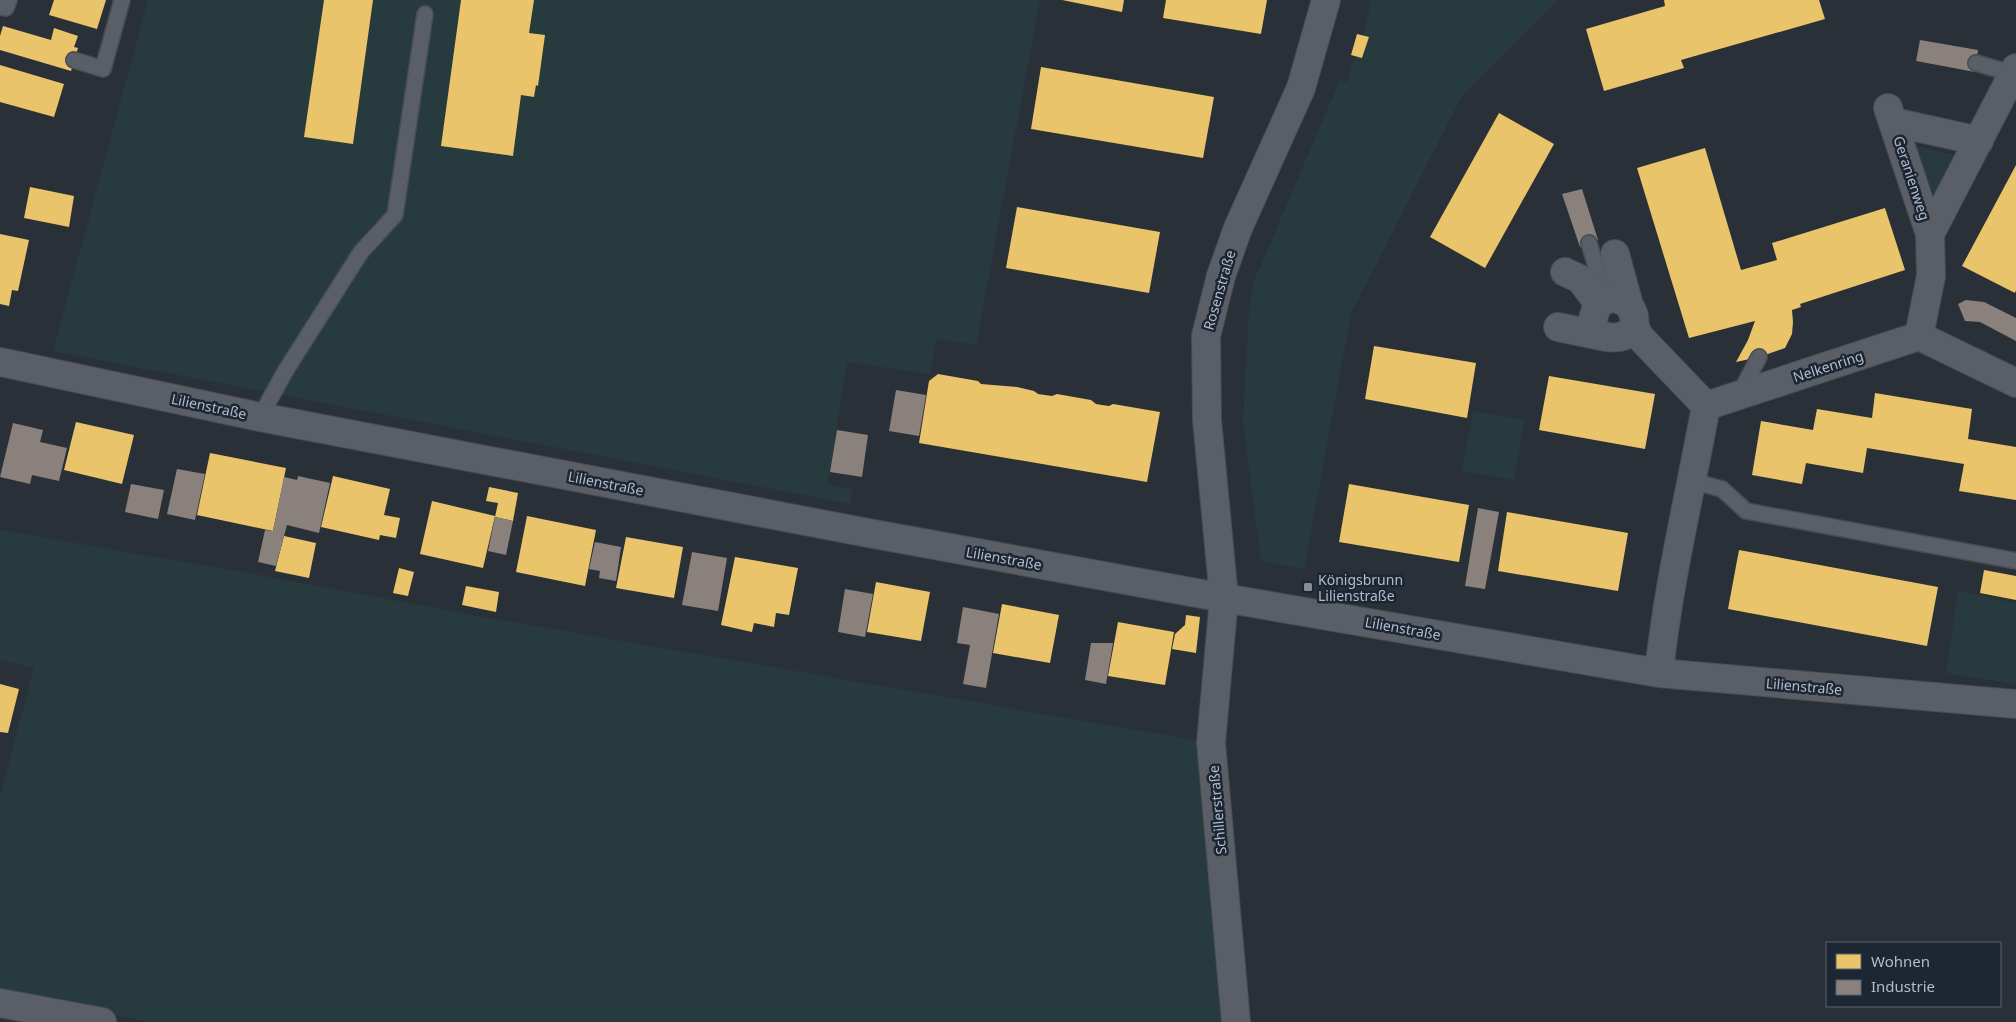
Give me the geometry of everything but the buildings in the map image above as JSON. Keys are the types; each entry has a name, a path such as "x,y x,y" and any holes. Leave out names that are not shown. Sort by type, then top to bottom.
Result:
{"street":[{"name":"Rosenstraße","path":"1224,598 1208,420 1206,336 1222,276 1238,228 1301,88 1326,0"},
{"name":"Geranienweg","path":"1930,234 2013,73"},
{"name":"Geranienweg","path":"1919,336 1931,276 1930,234 1891,115 1979,141"},
{"path":"1558,327 1619,338 1630,331 1617,308 1615,254"},
{"path":"1565,272 1580,279 1617,308 1640,336 1706,406 1659,673"},
{"path":"1919,336 2016,383"},
{"name":"Nelkenring","path":"1706,406 1919,336"},
{"name":"Lilienstraße","path":"0,362 260,417 863,532 1224,598 1659,673 2016,704"},
{"name":"Schillerstraße","path":"1224,598 1211,743 1236,1022"},
{"path":"0,1003 102,1022"}],"lane":[{"path":"0,7 6,8 9,0"},
{"path":"74,60 102,69 122,0"},
{"path":"260,417 286,370 361,252 395,215 425,14"},
{"path":"1976,63 2013,73"},
{"path":"1589,243 1617,308"},
{"path":"1739,395 1759,357"},
{"path":"1692,481 1722,489 1746,511 2016,562"}],"green space":[{"path":"148,0 1040,0 976,345 936,339 930,374 847,362 828,484 852,490 850,504 53,351"},
{"path":"1365,0 1558,0 1462,96 1351,314 1304,569 1261,561 1243,420 1249,310 1254,281 1340,80 1347,82 1355,56 1363,58 1369,37 1363,36 1371,3"},
{"path":"1915,146 1960,156 1932,199"},
{"path":"1473,411 1525,420 1514,480 1462,471"},
{"path":"0,530 243,572 489,618 1211,743 1231,1022 149,1022 0,992 0,796 34,668 0,660"},
{"path":"1958,591 2016,603 2016,684 1946,673"}],"place":[{"name":"Königsbrunn Lilienstraße","path":"1308,587"}]}
